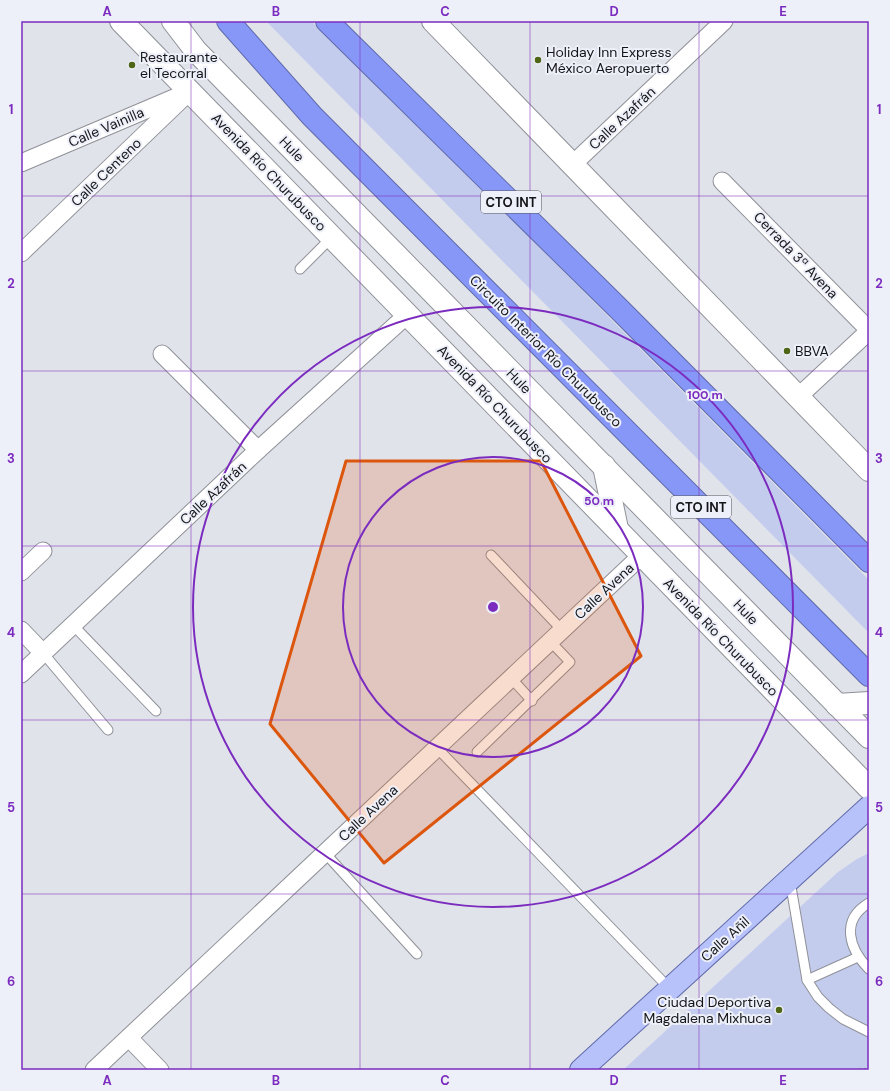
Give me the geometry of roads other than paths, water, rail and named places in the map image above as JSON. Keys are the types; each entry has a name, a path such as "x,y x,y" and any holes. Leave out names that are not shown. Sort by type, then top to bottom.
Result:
{"highway":[{"name":"Circuito Interior Río Churubusco","path":"228,21 312,116 869,675"},
{"name":"CTO INT","path":"327,21 621,311 869,562"}],"main road":[{"name":"Avenida Río Churubusco","path":"121,21 869,788"},
{"name":"Hule","path":"173,21 196,51 869,737"},
{"path":"433,21 869,470"},
{"path":"604,466 617,529"},
{"path":"837,705 869,704"},
{"name":"Calle Añil","path":"581,1070 869,807"}],"street":[{"name":"Calle Azafrán","path":"572,165 724,21"},
{"name":"Calle Vainilla","path":"21,163 190,91"},
{"name":"Calle Centeno","path":"21,253 190,91"},
{"name":"Cerrada 3ª Avena","path":"722,181 869,331"},
{"name":"Calle Azafrán","path":"21,674 258,450 408,314"},
{"path":"798,397 869,331"},
{"path":"162,354 258,450"},
{"path":"21,572 43,551"},
{"name":"Calle Avena","path":"94,1070 642,555"},
{"path":"21,630 44,653"},
{"path":"129,1038 160,1070"}],"lane":[{"path":"300,270 332,237"},
{"path":"491,555 562,630"},
{"path":"73,625 156,711"},
{"path":"477,752 532,701 570,662 550,641"},
{"path":"44,653 108,730"},
{"path":"511,678 532,701"},
{"path":"437,748 670,989"},
{"path":"325,853 417,954"},
{"path":"790,880 793,892 802,964 806,980 818,998 829,1008 844,1019 869,1032"},
{"path":"869,904 861,908 852,920 851,933 853,947 858,957 869,969"},
{"path":"806,980 858,957"}],"place":[{"name":"Holiday Inn Express México Aeropuerto","path":"538,60"},
{"name":"Restaurante el Tecorral","path":"132,65"},
{"name":"BBVA","path":"787,351"},
{"name":"Ciudad Deportiva Magdalena Mixhuca","path":"779,1010"}]}
